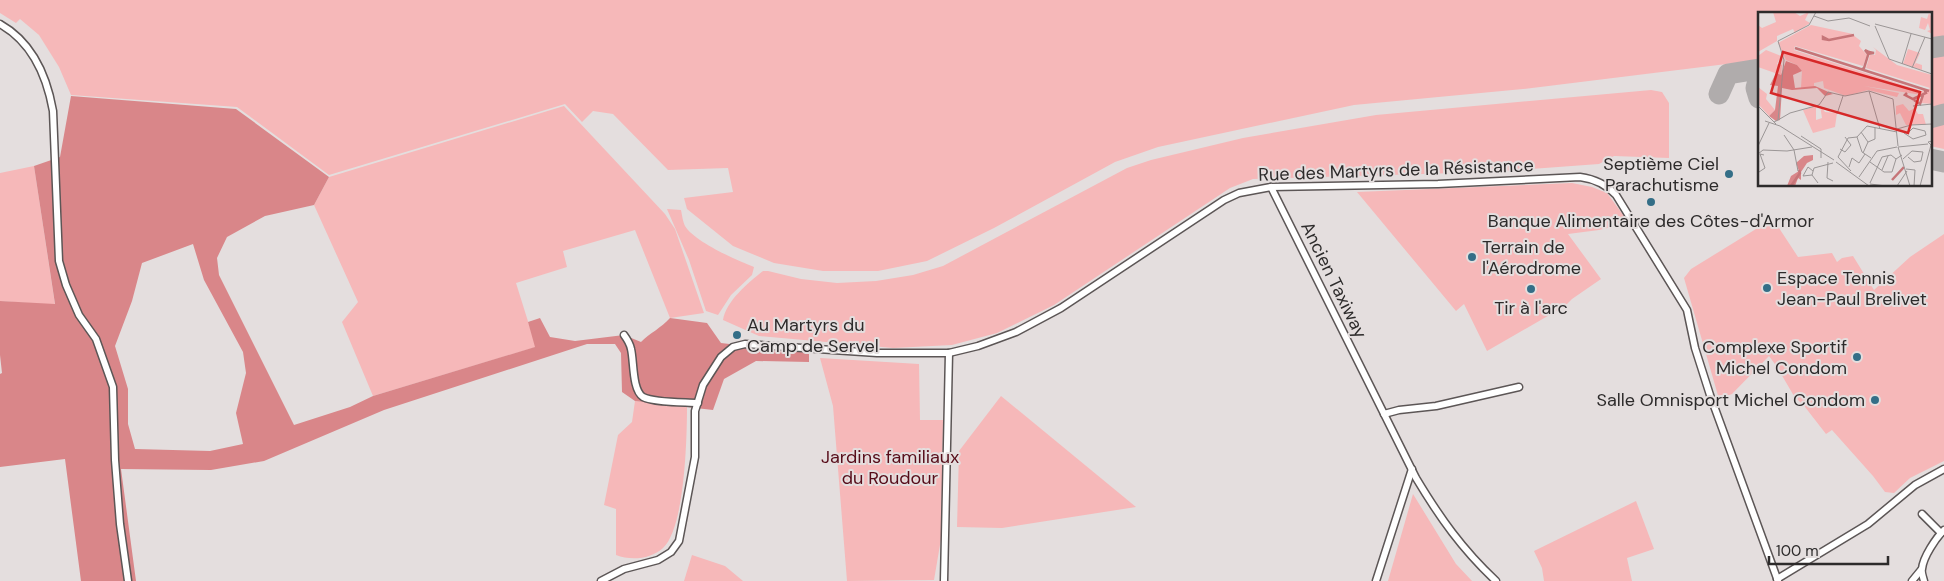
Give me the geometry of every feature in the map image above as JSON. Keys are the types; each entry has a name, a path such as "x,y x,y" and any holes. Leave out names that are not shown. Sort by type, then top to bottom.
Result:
{"street":[{"path":"0,24 26,46 41,68 49,90 53,111 60,260 66,285 75,307 96,339 113,387 118,496 128,581"},
{"name":"Rue des Martyrs de la Résistance","path":"601,581 624,569 658,560 671,552 679,541 695,457 695,411 703,385 721,357 733,347 745,344 877,354 949,353 978,346 1016,332 1061,308 1224,200 1239,193 1271,187 1438,184 1580,177 1599,181 1616,194 1687,310 1710,395 1778,580"},
{"name":"Ancien Taxiway","path":"1271,187 1412,469 1442,520 1472,558 1496,581"},
{"path":"624,335 631,346 635,380 639,392 643,396 652,399 698,403"},
{"path":"944,581 949,353"},
{"path":"1384,414 1436,406 1519,387"},
{"path":"1376,581 1412,469"},
{"path":"1778,580 1868,524 1914,485 1944,469"},
{"path":"1912,581 1921,570 1936,538 1942,531 1922,514"},
{"path":"1921,570 1924,581"}],"green space":[{"path":"0,0 1944,0 1944,37 1932,39 1932,12 1758,12 1758,60 1523,89 1354,105 1158,147 1115,162 994,228 927,261 878,271 823,271 774,263 733,246 687,209 684,198 733,192 728,168 668,170 613,114 593,111 582,122 565,104 329,175 237,107 71,95 59,67 39,35 20,19 16,23 0,13"},
{"path":"1944,54 1944,114 1942,108 1932,110 1932,57"},
{"path":"1651,90 1662,92 1669,103 1669,158 1614,156 1599,164 1490,172 1253,179 1230,188 1054,305 997,333 952,345 893,348 759,336 723,320 728,306 733,299 763,271 801,279 837,283 876,281 913,275 943,266 1127,168 1151,160 1243,138 1376,115"},
{"path":"564,106 665,214 675,229 704,313 670,318 635,230 563,251 567,267 516,283 536,347 373,396 342,322 358,302 314,205 329,177"},
{"path":"1944,122 1944,149 1932,146 1932,125"},
{"path":"34,166 55,305 0,301 0,173"},
{"path":"1572,183 1592,187 1607,193 1629,223 1599,230 1568,234 1601,279 1565,306 1487,351 1464,304 1456,311 1357,192"},
{"path":"667,209 681,210 685,226 706,244 754,267 752,275 731,295 718,315 706,311 689,260"},
{"name":"Complexe Sportif Michel Condom","path":"1769,221 1779,224 1779,228 1798,257 1832,253 1837,262 1842,258 1853,256 1874,290 1910,257 1944,234 1944,461 1910,478 1894,493 1885,492 1832,430 1826,434 1794,396 1769,356 1732,394 1719,399 1684,278 1691,269"},
{"name":"Jardins familiaux du Roudour","path":"820,358 919,364 920,420 943,420 941,539 934,580 847,581 833,406"},
{"path":"1001,396 1136,507 1002,528 957,527 959,451"},
{"path":"635,401 687,407 686,439 680,503 676,522 670,537 663,548 653,555 641,558 628,558 616,555 616,509 604,505 618,435 632,422"},
{"path":"1413,494 1456,564 1472,581 1388,581"},
{"path":"1636,501 1654,549 1627,558 1632,581 1544,581 1542,568 1534,551"},
{"path":"692,555 725,566 743,581 684,581"}],"shaded area":[{"path":"71,96 236,109 329,177 314,205 265,216 227,237 217,258 219,275 294,425 350,407 373,396 535,347 528,322 540,318 550,337 575,341 624,335 641,342 670,318 707,323 721,343 809,353 809,362 756,361 724,379 713,410 635,401 622,392 621,353 615,344 587,344 384,410 264,461 211,470 121,469 136,581 81,581 65,459 0,467 0,374 2,373 0,301 55,304 34,166 60,157","holes":["193,244 204,280 243,352 246,373 236,413 243,444 210,451 135,449 128,424 128,389 115,346 132,301 142,263"]}],"taxiway":[{"path":"1932,48 1944,46"},
{"path":"1719,94 1728,74 1758,69"},
{"path":"1758,81 1756,88 1758,95"},
{"path":"1932,117 1944,114"},
{"path":"1932,159 1944,162"}],"place":[{"name":"Septième Ciel Parachutisme","path":"1729,174"},
{"name":"Banque Alimentaire des Côtes-d'Armor","path":"1651,202"},
{"name":"Terrain de l'Aérodrome","path":"1472,257"},
{"name":"Espace Tennis Jean-Paul Brelivet","path":"1767,288"},
{"name":"Tir à l'arc","path":"1531,289"},
{"name":"Au Martyrs du Camp de Servel","path":"737,335"},
{"name":"Complexe Sportif Michel Condom","path":"1857,357"},
{"name":"Salle Omnisport Michel Condom","path":"1875,400"}]}
